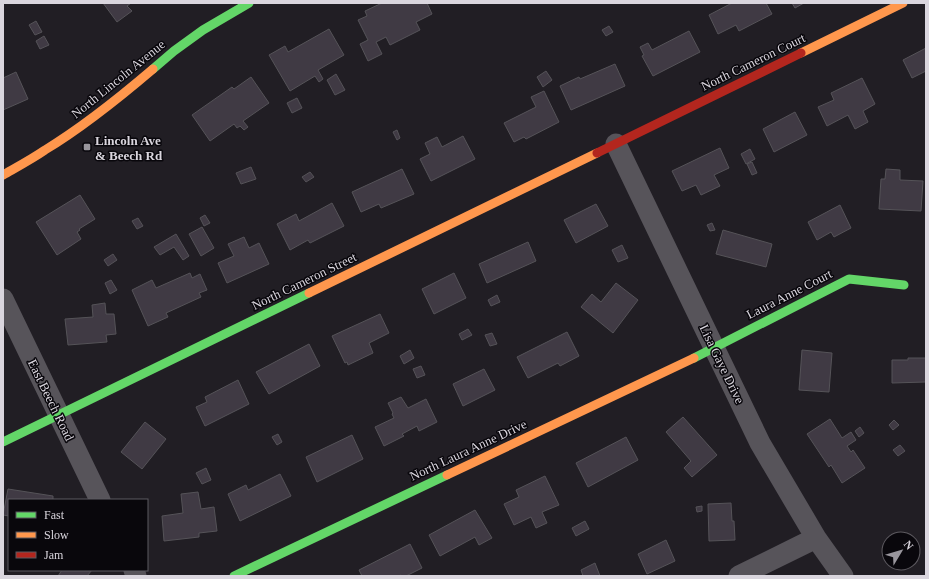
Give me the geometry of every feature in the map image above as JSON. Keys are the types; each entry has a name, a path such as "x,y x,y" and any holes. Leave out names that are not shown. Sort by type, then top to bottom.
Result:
{"street":[{"name":"North Lincoln Avenue","path":"3,175 46,150 86,122 129,89 174,51 203,30 249,3"},
{"name":"North Cameron Court","path":"616,144 903,3"},
{"name":"Lisa Gaye Drive","path":"616,144 760,442 816,538 843,576"},
{"name":"North Cameron Street","path":"3,442 616,144"},
{"name":"Laura Anne Court","path":"714,348 849,279 904,285"},
{"name":"East Beech Road","path":"3,299 100,499"},
{"name":"North Laura Anne Drive","path":"234,576 714,348"},
{"path":"739,576 816,538"}],"building":[{"path":"103,3 131,3 127,6 132,11 117,22"},
{"path":"382,3 427,3 432,14 416,22 420,30 390,45 386,37 376,42 382,54 368,61 360,44 368,40 358,20 367,16 365,11"},
{"path":"732,3 766,3 772,14 739,31 736,25 718,34 709,15"},
{"path":"792,3 804,3 795,8"},
{"path":"36,21 42,32 35,35 29,25"},
{"path":"609,26 613,32 606,36 602,30"},
{"path":"329,29 344,55 318,70 323,79 319,82 315,76 290,91 269,55 285,46 288,52"},
{"path":"689,31 700,52 653,76 642,56 644,55 640,47 648,43 652,50"},
{"path":"44,36 49,45 40,49 36,41"},
{"path":"926,48 926,71 912,78 903,60"},
{"path":"615,64 625,86 571,110 560,86 579,77 580,79"},
{"path":"546,71 552,80 543,87 537,77"},
{"path":"16,72 28,99 3,110 3,78"},
{"path":"336,74 345,90 335,95 327,80"},
{"path":"251,77 269,103 243,121 248,127 244,130 240,126 237,128 234,124 210,141 192,115 232,87 234,89"},
{"path":"862,78 875,104 863,111 868,122 855,129 848,115 827,126 818,107 834,100 831,93"},
{"path":"544,91 559,122 526,139 524,137 514,142 504,123 536,107 531,97"},
{"path":"297,98 302,108 292,113 287,103"},
{"path":"795,112 807,135 774,152 763,129"},
{"path":"397,130 400,138 397,140 393,132"},
{"path":"463,136 475,159 431,181 420,159 430,154 425,143 437,137 442,147"},
{"path":"720,148 729,168 714,175 720,186 701,195 696,185 682,191 672,171"},
{"path":"750,149 755,159 746,164 741,154"},
{"path":"752,162 757,173 752,175 747,164"},
{"path":"251,167 256,179 241,184 236,173"},
{"path":"402,169 414,194 381,208 379,204 361,212 352,192"},
{"path":"886,169 900,170 900,180 923,181 921,211 879,209 881,179 885,179"},
{"path":"310,172 314,177 306,182 302,177"},
{"path":"80,195 95,219 79,229 80,230 77,232 81,239 57,255 36,222"},
{"path":"332,203 344,226 310,243 308,240 290,250 277,224 296,214 299,221"},
{"path":"596,204 608,226 576,243 564,220"},
{"path":"840,205 851,228 834,237 831,232 817,240 808,222"},
{"path":"205,215 210,223 204,226 200,218"},
{"path":"138,218 143,226 137,229 132,221"},
{"path":"712,223 715,230 710,231 707,225"},
{"path":"202,227 214,248 201,256 189,234"},
{"path":"723,230 772,244 766,267 716,254"},
{"path":"176,234 189,256 183,260 174,247 160,255 154,247"},
{"path":"244,237 249,248 259,243 269,264 227,283 218,263 234,256 228,244"},
{"path":"528,242 536,261 487,283 479,264"},
{"path":"622,245 628,258 618,262 612,250"},
{"path":"113,254 117,260 108,266 104,260"},
{"path":"190,273 192,278 200,274 207,290 199,293 201,297 166,313 168,317 148,326 132,290 152,280 156,288"},
{"path":"454,273 466,298 434,314 422,289"},
{"path":"111,280 117,290 110,294 105,283"},
{"path":"616,283 638,300 613,333 581,307 592,294 601,302"},
{"path":"497,295 500,302 491,306 488,300"},
{"path":"105,303 106,314 114,314 116,334 106,335 107,342 68,345 65,319 93,317 92,305"},
{"path":"380,314 389,333 369,343 373,353 348,365 347,362 345,363 332,336"},
{"path":"468,329 472,335 462,340 459,334"},
{"path":"567,332 579,356 560,366 558,363 528,378 517,357"},
{"path":"492,333 497,344 490,346 485,335"},
{"path":"309,344 320,366 269,394 256,372"},
{"path":"410,350 414,358 404,364 400,356"},
{"path":"802,350 832,353 829,392 799,390"},
{"path":"908,358 926,358 926,382 892,383 892,360 908,360"},
{"path":"421,366 425,375 417,378 413,369"},
{"path":"484,369 495,390 463,406 453,384"},
{"path":"238,380 249,404 205,426 196,407 207,402 205,397"},
{"path":"401,397 408,408 426,399 437,422 419,431 417,426 402,434 404,436 384,446 375,427 394,418 388,403"},
{"path":"683,417 717,455 692,477 684,468 691,461 666,432"},
{"path":"830,419 842,438 851,432 856,440 847,446 851,452 853,450 865,468 842,483 831,465 829,467 807,434"},
{"path":"894,420 899,425 893,430 889,425"},
{"path":"145,422 166,439 142,469 121,452"},
{"path":"860,427 864,433 859,437 855,431"},
{"path":"278,434 282,442 277,445 272,437"},
{"path":"352,435 363,459 317,482 306,457"},
{"path":"626,437 638,460 588,487 576,463"},
{"path":"900,445 905,451 898,456 893,450"},
{"path":"206,468 211,480 202,484 196,473"},
{"path":"280,474 291,496 240,521 228,494 246,485 248,490"},
{"path":"545,476 559,505 542,512 547,523 536,528 531,517 514,525 504,504 519,497 516,490"},
{"path":"8,489 53,496 53,499 8,499 8,516 3,515"},
{"path":"198,492 201,509 214,507 217,531 199,533 199,537 164,541 162,516 183,513 181,494"},
{"path":"731,503 735,540 709,541 708,504"},
{"path":"702,506 702,511 697,512 696,507"},
{"path":"475,510 492,538 479,545 475,537 440,556 429,535"},
{"path":"585,521 589,529 576,536 572,528"},
{"path":"666,540 675,561 647,574 638,554"},
{"path":"410,544 422,568 406,576 362,576 359,570"},
{"path":"595,563 600,576 583,576 581,570"},
{"path":"61,571 91,571 87,576 58,576"}],"traffic: fast":[{"path":"153,69 174,51 203,30 249,3"},
{"path":"694,358 849,279 904,285"},
{"path":"3,442 309,293"},
{"path":"234,576 447,475"}],"traffic: slow":[{"path":"801,53 903,3"},
{"path":"3,175 35,157 73,132 153,69"},
{"path":"309,293 597,153"},
{"path":"447,475 694,358"}],"traffic: jam":[{"path":"597,153 801,53"}],"place":[{"name":"Lincoln Ave & Beech Rd","path":"87,147"}]}
